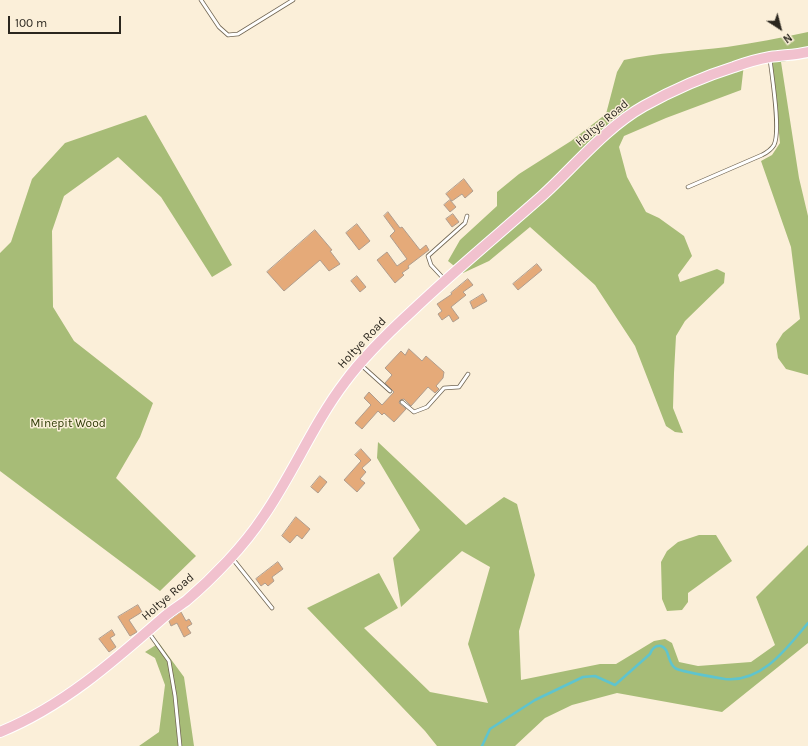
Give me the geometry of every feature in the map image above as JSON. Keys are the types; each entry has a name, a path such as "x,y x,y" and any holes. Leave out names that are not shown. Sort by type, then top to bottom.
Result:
{"main road":[{"name":"Holtye Road","path":"0,732 51,707 148,632 167,614 186,601 244,543 262,519 286,481 329,405 360,364 397,325 445,280 544,194 592,147 622,121 640,108 676,89 716,73 770,57 808,52"}],"lane":[{"path":"201,0 219,27 228,35 238,34 293,0"},
{"path":"688,187 762,155 769,151 774,145 776,138 776,118 770,57"},
{"path":"445,280 431,265 428,256 465,223 467,216"},
{"path":"360,364 390,391"},
{"path":"402,402 414,412 420,410 427,407 444,388 459,387 468,374"},
{"path":"230,557 272,608"},
{"path":"148,632 169,661 176,696 180,746"}],"green space":[{"path":"808,32 808,57 781,62 799,178 808,216 808,375 786,369 778,358 776,344 783,333 800,319 791,247 761,161 772,155 780,143 771,54 744,64 741,90 666,118 624,136 619,147 627,177 646,212 659,218 684,236 692,256 678,275 680,282 717,269 725,273 724,283 685,321 676,336 673,408 683,433 675,432 666,426 635,346 595,285 530,227 489,261 463,273 448,261 460,240 497,206 497,192 519,174 571,141 606,114 617,72 624,60 727,47"},
{"name":"Minepit Wood","path":"146,115 232,265 212,277 161,197 118,157 64,196 52,231 53,307 74,341 153,403 140,437 116,478 196,556 160,591 0,471 0,253 11,242 32,179 65,143"},
{"path":"378,442 466,525 504,497 517,504 535,575 519,631 521,680 600,664 616,664 654,641 665,639 672,643 679,662 698,666 751,662 775,645 756,597 808,545 808,643 722,712 617,693 572,705 545,718 515,746 437,746 425,731 307,608 379,573 398,608 364,628 430,692 488,703 468,644 490,567 462,551 401,607 393,558 420,530 377,458"},
{"path":"699,535 716,535 732,561 688,593 688,602 682,610 667,611 662,599 661,562 667,551 678,542"},
{"path":"159,643 184,677 194,746 139,746 159,732 165,685 155,658 145,652"}],"building":[{"path":"464,179 473,191 465,198 462,194 452,201 446,194"},
{"path":"450,200 456,207 450,212 444,205"},
{"path":"388,212 420,250 426,245 429,250 408,266 409,268 402,273 404,275 395,283 377,260 387,252 397,266 407,259 390,236 395,231 384,216"},
{"path":"453,214 459,222 452,227 446,219"},
{"path":"357,224 370,241 359,250 346,233"},
{"path":"315,230 332,250 330,251 340,264 329,271 320,260 284,291 267,272"},
{"path":"537,264 542,270 518,290 513,284"},
{"path":"357,276 366,287 360,292 351,281"},
{"path":"468,279 473,285 463,292 466,295 451,307 459,318 453,322 449,315 442,320 438,314 442,311 437,304 452,294 451,293"},
{"path":"483,294 487,301 473,309 470,302"},
{"path":"409,349 422,361 426,356 444,372 443,378 436,386 439,389 435,393 428,387 411,406 404,399 400,400 399,403 406,409 394,422 384,413 382,415 378,411 362,429 355,423 371,405 364,398 369,392 382,405 394,392 385,383 392,375 385,368 401,351 405,355"},
{"path":"361,449 371,460 362,468 366,472 360,479 365,483 357,492 344,480 361,461 355,455"},
{"path":"320,476 327,482 318,493 311,487"},
{"path":"296,517 310,529 302,539 297,535 290,543 282,536"},
{"path":"278,562 283,569 272,577 274,581 268,586 265,583 261,586 256,579"},
{"path":"138,605 142,612 129,620 137,632 130,636 118,617"},
{"path":"181,612 186,621 189,619 192,624 187,627 191,633 184,637 177,623 171,626 169,621"},
{"path":"112,630 115,635 110,638 116,647 109,652 99,639"}],"waterway":[{"path":"482,746 490,729 535,700 583,677 595,676 615,685 657,646 661,646 666,650 672,665 675,668 725,679 738,679 762,670 782,653 808,623"}]}
